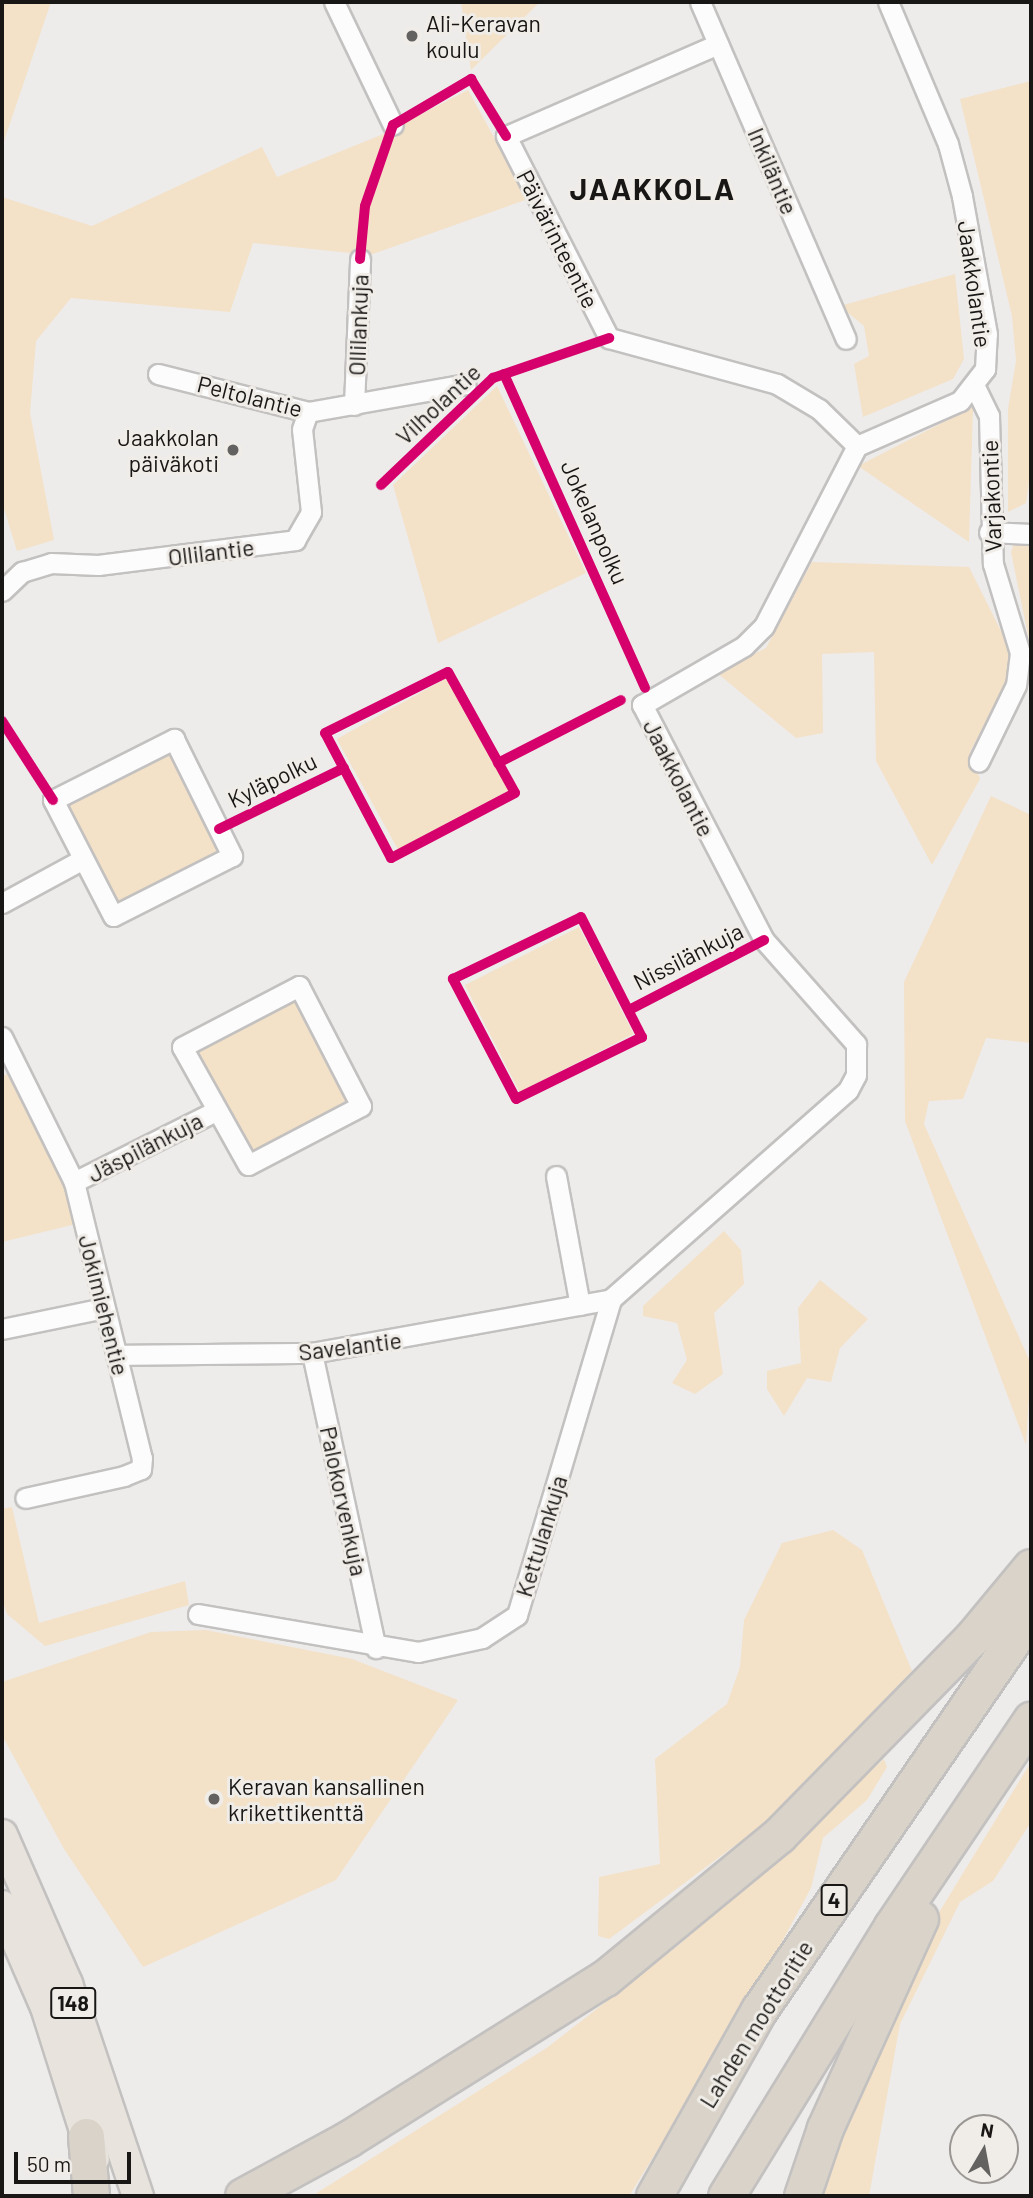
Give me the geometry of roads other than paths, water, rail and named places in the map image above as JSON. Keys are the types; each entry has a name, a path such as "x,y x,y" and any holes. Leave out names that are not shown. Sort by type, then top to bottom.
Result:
{"highway":[{"path":"243,2196 348,2139 605,1978 779,1835 972,1639 1031,1567"},
{"name":"Lahden moottoritie","path":"654,2196 759,2010 1031,1614"},
{"path":"726,2196 988,1780 1031,1720"},
{"path":"802,2196 863,2038 988,1780"},
{"path":"86,2136 91,2196"}],"main road":[{"name":"148","path":"2,1835 67,1984 138,2196"},
{"name":"148","path":"2,1906 46,2007 105,2196"}],"street":[{"path":"334,2 393,125"},
{"name":"Inkiläntie","path":"700,2 846,339"},
{"name":"Jaakkolantie","path":"888,2 948,144 962,196 987,334 985,369 976,388"},
{"name":"Päivärinteentie","path":"718,44 506,136 609,338 778,384 819,409 857,446"},
{"name":"Ollilankuja","path":"354,405 360,259"},
{"name":"Peltolantie","path":"158,374 308,412 466,384"},
{"path":"857,446 930,417 976,388"},
{"name":"Varjakontie","path":"976,388 989,416 989,532 1020,653 1016,685 979,761"},
{"name":"Ollilantie","path":"2,591 22,572 51,563 112,564 295,540 310,512 302,429 308,412"},
{"name":"Jaakkolantie","path":"611,1299 848,1090 856,1075 849,1031 764,940 642,705 744,646 764,626 857,446"},
{"path":"989,532 1031,534"},
{"path":"174,739 232,856 113,916 83,859 53,800 174,739"},
{"path":"2,903 83,859"},
{"path":"299,986 360,1106 248,1165 216,1111 182,1047 299,986"},
{"name":"Jokimiehentie","path":"2,1037 8,1066 74,1182 141,1469 25,1498"},
{"name":"Jäspilänkuja","path":"74,1182 216,1111"},
{"path":"556,1176 580,1305 611,1299"},
{"name":"Kettulankuja","path":"198,1614 376,1648 418,1652 458,1647 517,1615 611,1299"},
{"name":"Savelantie","path":"116,1354 312,1353 580,1305"},
{"path":"2,1329 104,1308"},
{"name":"Palokorvenkuja","path":"312,1353 376,1648"}],"place":[{"name":"Ali-Keravan koulu","path":"412,36"},
{"name":"Jaakkolan päiväkoti","path":"233,450"},
{"name":"Keravan kansallinen krikettikenttä","path":"214,1799"}],"district":[{"name":"JAAKKOLA","path":"653,188"}]}
